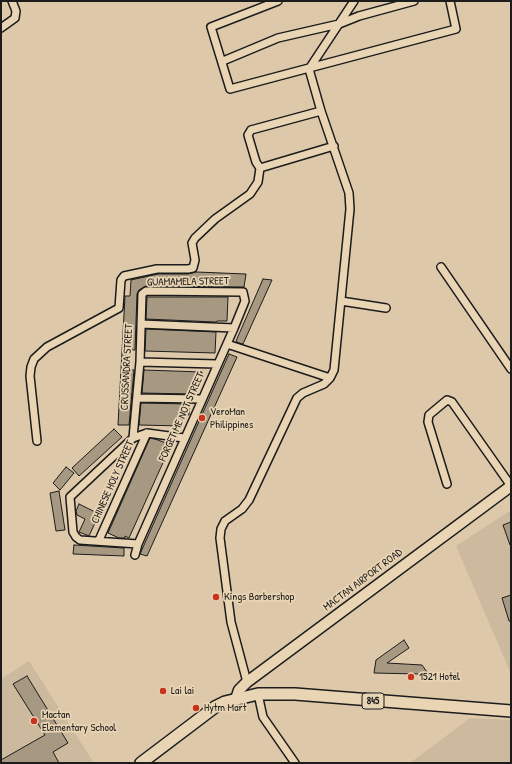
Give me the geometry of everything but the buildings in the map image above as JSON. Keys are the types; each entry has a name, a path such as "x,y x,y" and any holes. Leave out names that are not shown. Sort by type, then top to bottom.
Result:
{"main road":[{"name":"MACTAN AIRPORT ROAD","path":"236,699 239,690 247,682 511,486"},
{"name":"845","path":"145,762 215,706 258,694 295,694 511,711"}],"street":[{"path":"1,28 15,18 16,11 12,1"},
{"path":"278,1 211,27 223,61 230,89 456,29 450,1"},
{"path":"247,682 231,622 220,538 221,529 225,521 242,510 249,500 297,398 303,393 324,384 330,378 334,370 350,209 349,193 321,111 309,69 354,1"},
{"path":"223,61 278,38 339,24 359,16 414,1"},
{"path":"36,441 30,376 34,360 47,347 119,308 122,277 157,269 188,270 193,268 195,260 192,243 195,238 215,219 256,188 260,168 256,162 248,138 248,132 321,111"},
{"path":"260,168 334,146"},
{"path":"441,267 511,369"},
{"name":"GUAMAMELA STREET","path":"141,298 142,294 146,291 238,292"},
{"name":"FORGET ME NOT STREET","path":"135,555 138,544 245,301 243,292 238,292"},
{"name":"CRUSSANDRA STREET","path":"133,438 140,362 141,298"},
{"path":"341,301 386,308"},
{"path":"141,324 234,328"},
{"path":"227,344 330,378"},
{"path":"140,362 217,364"},
{"path":"137,398 201,399"},
{"path":"447,484 428,422 429,415 447,400 452,402 511,486"},
{"path":"138,544 99,540 80,540 76,538 73,532 70,497 133,438 146,433 184,438"},
{"name":"CHINESE HOLY STREET","path":"99,540 146,433"},
{"path":"258,694 262,717 295,763"}],"shaded area":[{"path":"511,510 511,674 456,546"},
{"name":"Mactan Elementary School","path":"29,661 94,763 1,763 1,679"},
{"path":"470,718 511,720 511,763 410,763"}],"place":[{"name":"VeroMan Philippines","path":"202,418"},
{"name":"Kings Barbershop","path":"216,597"},
{"name":"1521 Hotel","path":"411,677"},
{"name":"Lai lai","path":"163,691"},
{"name":"Hytm Mart","path":"196,708"},
{"name":"Mactan Elementary School","path":"34,721"}]}
